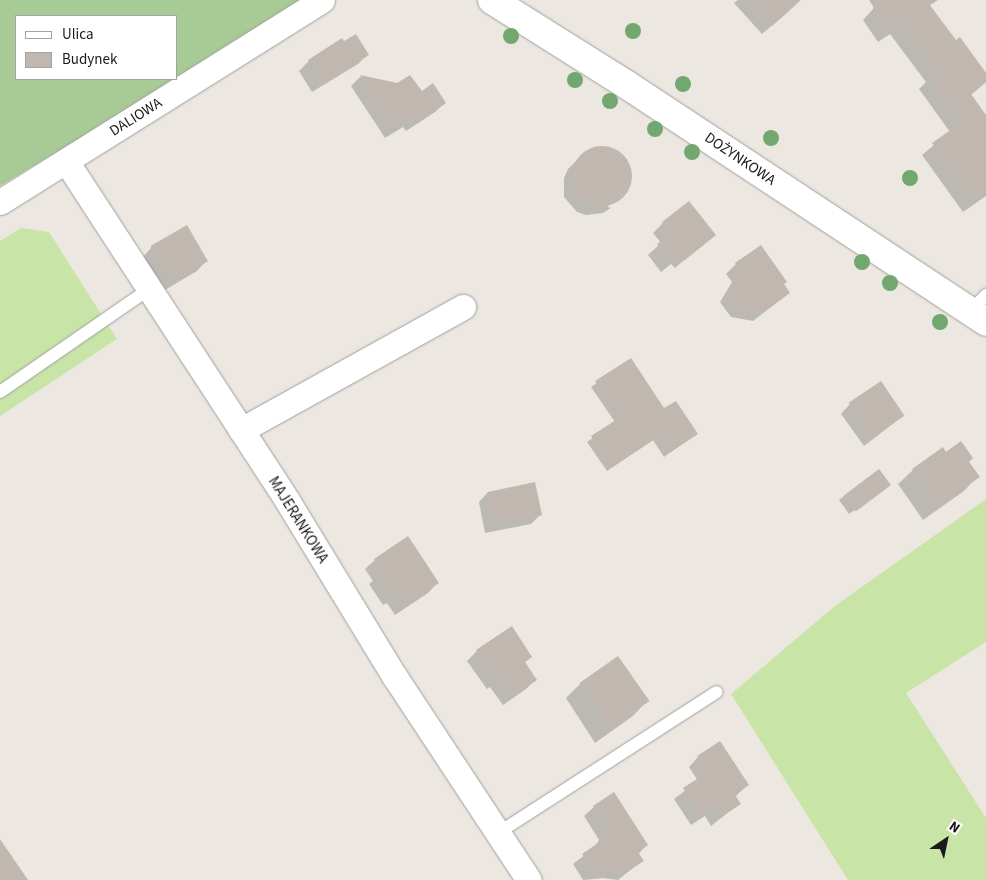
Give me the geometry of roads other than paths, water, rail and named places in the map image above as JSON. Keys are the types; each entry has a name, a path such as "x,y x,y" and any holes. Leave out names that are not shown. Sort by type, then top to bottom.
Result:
{"street":[{"name":"DALIOWA","path":"0,202 322,0"},
{"name":"DOŻYNKOWA","path":"492,0 981,309"},
{"name":"MAJERANKOWA","path":"66,161 148,290 288,502 395,678 529,880"},
{"path":"241,430 463,307"}],"lane":[{"path":"0,392 148,290"},
{"path":"498,833 717,692"}]}
